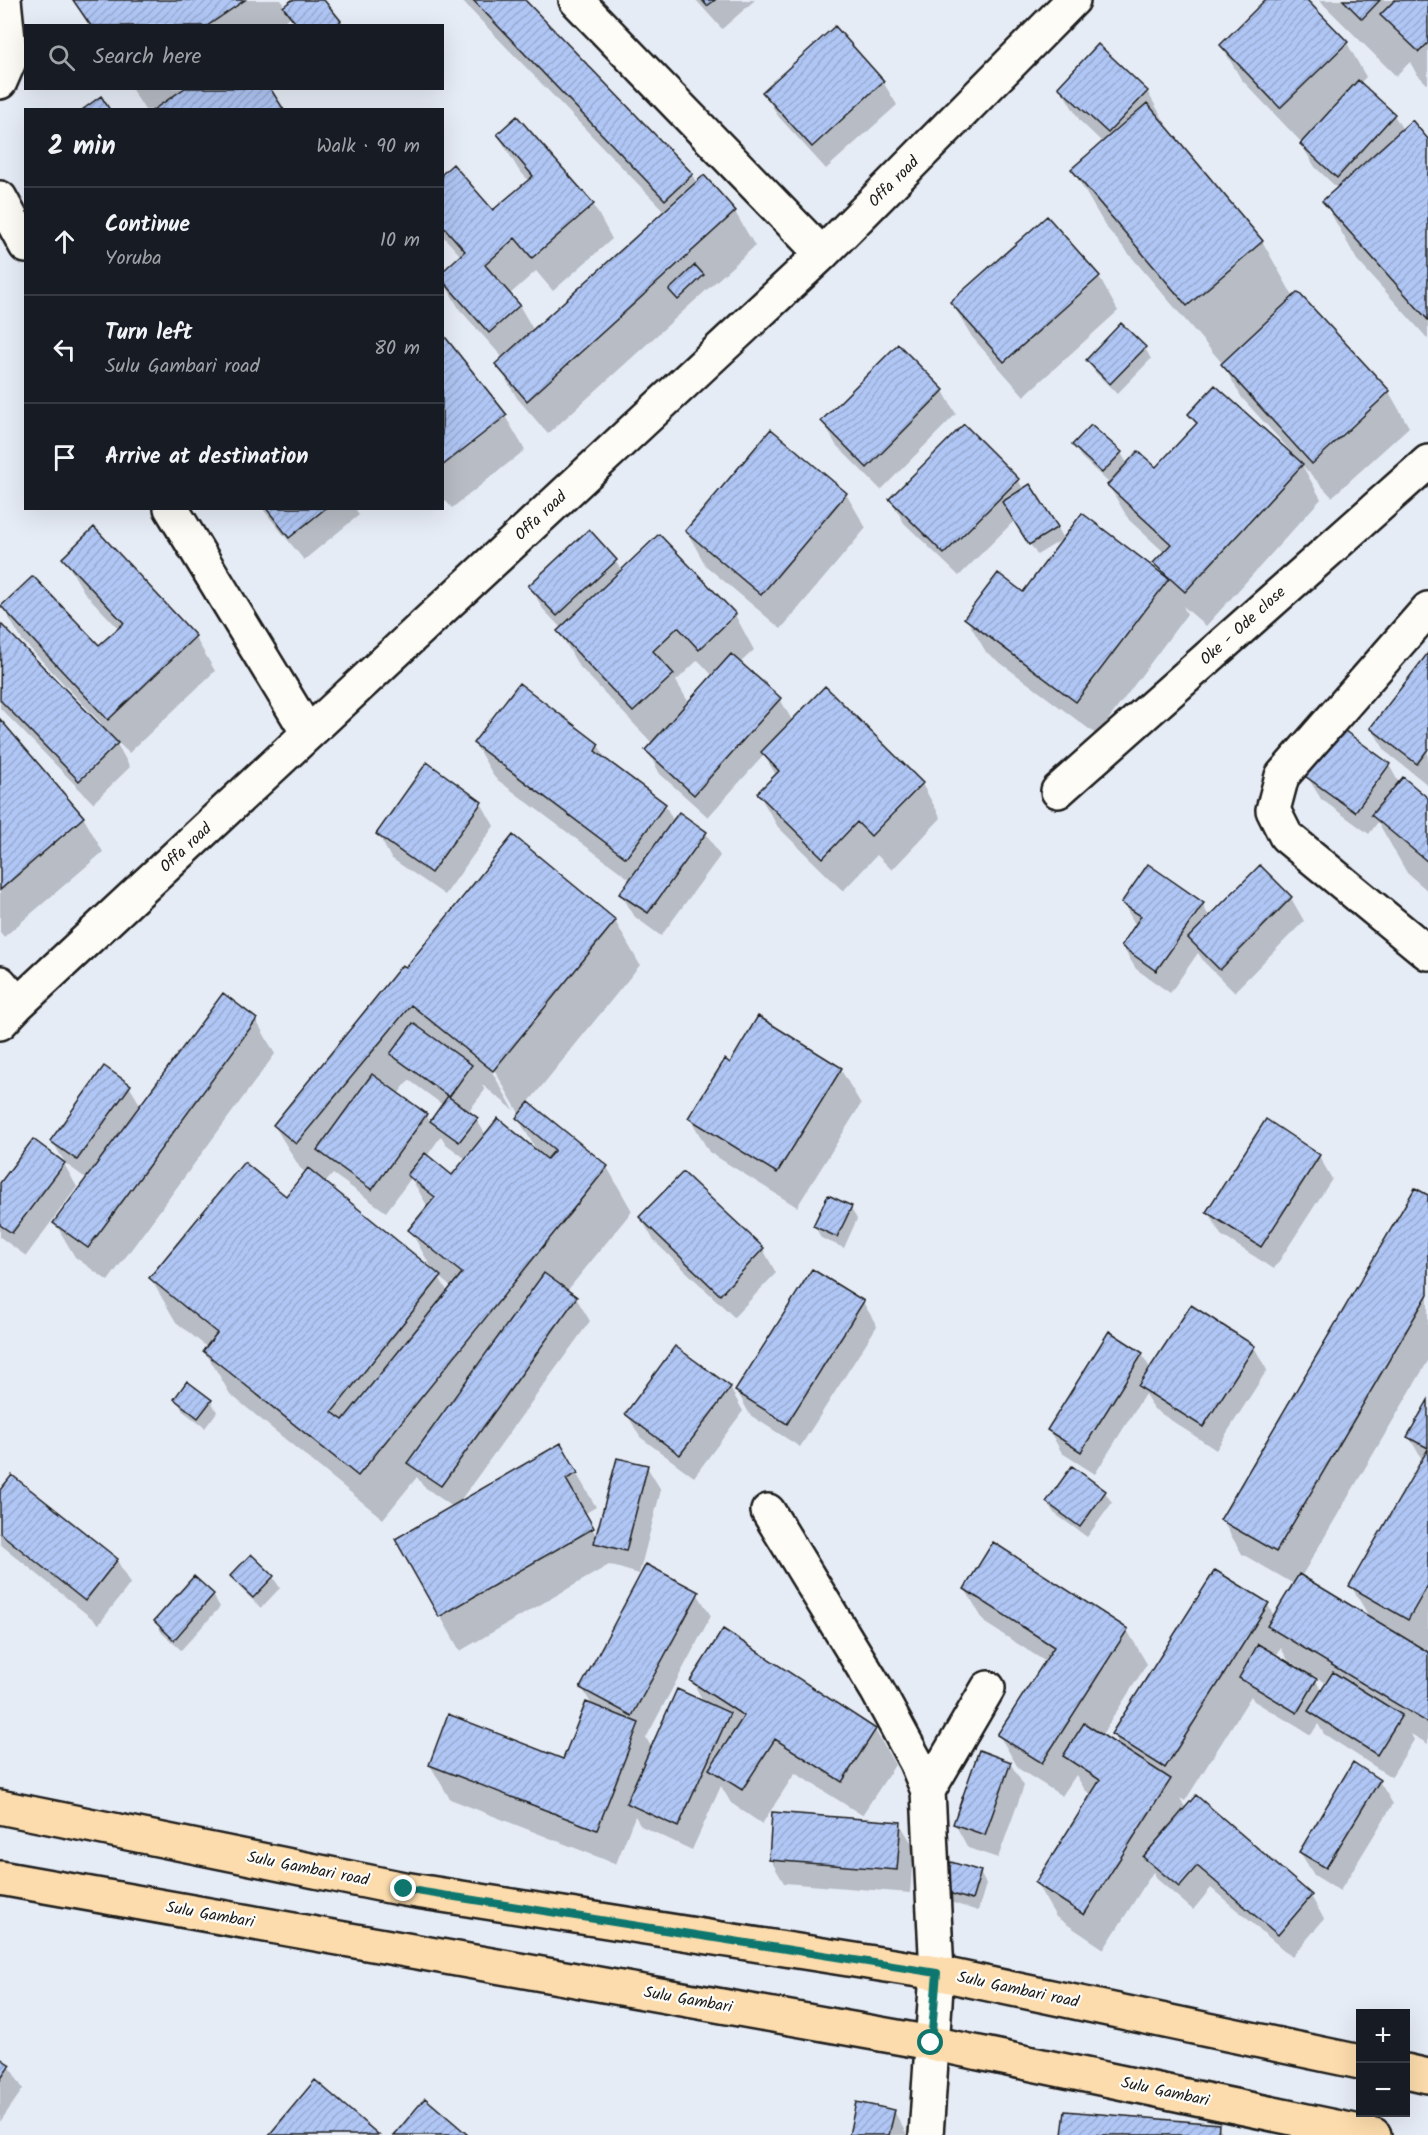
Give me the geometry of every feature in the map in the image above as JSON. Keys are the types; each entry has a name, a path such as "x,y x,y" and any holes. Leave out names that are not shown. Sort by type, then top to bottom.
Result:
{"main road":[{"name":"Sulu Gambari road","path":"0,1807 404,1889 937,1973 1356,2061"},
{"name":"Sulu Gambari","path":"0,1878 931,2043 1374,2135"},
{"path":"1410,2072 1428,2076"}],"street":[{"path":"0,82 10,58 4,0"},
{"path":"576,0 822,254"},
{"name":"Offa road","path":"6,1003 309,733 822,254 1074,0"},
{"path":"0,198 24,242"},
{"name":"Oke - Ode close","path":"1058,791 1428,462"},
{"path":"172,510 309,733"},
{"path":"1428,609 1282,776 1273,810 1286,836 1428,954"},
{"path":"768,1511 877,1689 916,1762 928,1791 937,1973 926,2135"},
{"path":"928,1791 988,1688"}],"building":[{"path":"73,0 245,0 210,24 90,24"},
{"path":"292,0 324,0 341,21 337,24 296,24 283,7"},
{"path":"473,0 525,0 693,174 665,200"},
{"path":"702,0 715,0 707,6"},
{"path":"1265,0 1307,0 1348,42 1280,108 1220,45"},
{"path":"1343,0 1380,0 1362,19"},
{"path":"1395,0 1428,0 1428,43 1419,52 1380,15"},
{"path":"835,26 884,81 812,147 762,92"},
{"path":"1098,44 1148,91 1108,133 1058,87"},
{"path":"1358,80 1395,114 1337,178 1300,144"},
{"path":"182,90 271,90 283,108 156,108"},
{"path":"101,96 109,108 85,108"},
{"path":"1147,103 1263,241 1187,306 1071,169"},
{"path":"517,116 594,204 532,258 515,238 485,265 520,305 489,333 444,282 444,270 465,251 444,227 444,172 453,164 493,210 533,176 497,134"},
{"path":"1412,120 1428,139 1428,320 1322,201"},
{"path":"704,175 736,211 527,401 495,364"},
{"path":"1047,216 1100,276 1004,362 950,302"},
{"path":"695,265 704,275 678,300 669,290"},
{"path":"1298,292 1390,391 1312,464 1221,364"},
{"path":"1121,323 1146,347 1110,384 1086,360"},
{"path":"444,336 507,415 444,464"},
{"path":"898,344 944,390 867,468 821,421"},
{"path":"1215,385 1303,464 1185,592 1153,563 1171,544 1107,485 1138,451 1156,467 1197,423 1188,414"},
{"path":"964,424 1019,479 944,554 889,499"},
{"path":"1091,425 1122,452 1102,473 1072,445"},
{"path":"771,429 847,493 761,595 685,531"},
{"path":"1030,484 1058,527 1029,545 1002,502"},
{"path":"268,510 324,510 289,538"},
{"path":"1082,513 1169,579 1076,702 964,618 998,573 1023,592"},
{"path":"94,527 196,636 108,720 1,606 33,576 99,645 124,623 62,558"},
{"path":"589,529 617,560 557,616 528,586"},
{"path":"659,534 736,614 699,650 678,627 653,651 674,674 633,712 557,631"},
{"path":"1,624 118,743 79,781 0,700"},
{"path":"1428,653 1428,749 1417,764 1370,728"},
{"path":"731,654 781,698 694,795 645,750"},
{"path":"519,683 599,744 595,751 666,804 626,858 473,743"},
{"path":"825,686 923,783 871,836 857,822 823,858 757,793 779,771 761,752"},
{"path":"0,719 84,817 0,890"},
{"path":"1341,728 1390,764 1355,812 1305,776"},
{"path":"427,762 482,802 431,873 376,834"},
{"path":"1403,777 1428,798 1428,862 1371,815"},
{"path":"679,812 707,832 648,913 619,894"},
{"path":"513,835 616,920 493,1071 411,1005 296,1144 273,1125 402,965 406,967"},
{"path":"1148,864 1204,903 1156,971 1121,946 1141,916 1121,903"},
{"path":"1260,865 1292,897 1220,970 1188,938"},
{"path":"223,993 257,1019 88,1248 53,1223"},
{"path":"758,1016 842,1068 777,1173 688,1118 725,1059 730,1063"},
{"path":"413,1023 472,1065 449,1097 478,1118 459,1142 430,1121 448,1096 390,1054"},
{"path":"104,1066 131,1085 77,1160 50,1141"},
{"path":"372,1074 427,1114 372,1190 317,1150"},
{"path":"529,1102 608,1166 358,1476 203,1351 217,1333 149,1278 244,1162 286,1196 308,1168 441,1276 332,1412 343,1420 462,1273 408,1230 435,1197 407,1175 425,1153 452,1175 498,1118 547,1159 555,1150 516,1118"},
{"path":"1266,1119 1320,1155 1261,1247 1206,1212"},
{"path":"33,1139 65,1163 12,1233 0,1225 0,1183"},
{"path":"683,1172 764,1248 720,1295 639,1217"},
{"path":"1415,1188 1428,1195 1428,1294 1276,1552 1220,1520"},
{"path":"828,1195 852,1206 837,1237 813,1226"},
{"path":"812,1269 864,1301 787,1424 735,1391"},
{"path":"544,1273 577,1297 441,1486 407,1463"},
{"path":"1191,1305 1255,1346 1203,1427 1138,1386"},
{"path":"1109,1331 1143,1353 1081,1452 1047,1430"},
{"path":"675,1346 731,1387 680,1455 625,1414"},
{"path":"187,1381 212,1400 198,1418 174,1399"},
{"path":"1428,1400 1428,1448 1407,1437"},
{"path":"561,1443 578,1473 566,1479 594,1528 439,1617 395,1539"},
{"path":"1428,1449 1428,1585 1408,1620 1349,1586"},
{"path":"617,1458 648,1465 626,1551 594,1543"},
{"path":"1072,1466 1106,1491 1080,1527 1046,1502"},
{"path":"12,1475 118,1559 85,1601 0,1533 0,1490"},
{"path":"993,1542 1128,1629 1042,1763 997,1735 1054,1647 964,1589"},
{"path":"251,1554 274,1576 253,1598 230,1576"},
{"path":"646,1564 699,1592 632,1716 580,1688"},
{"path":"1215,1570 1269,1603 1165,1768 1111,1734"},
{"path":"1299,1574 1428,1652 1428,1723 1267,1626"},
{"path":"194,1576 214,1594 174,1640 154,1621"},
{"path":"723,1629 876,1729 842,1782 775,1739 742,1790 709,1769 744,1716 690,1681"},
{"path":"1258,1644 1317,1679 1297,1713 1239,1678"},
{"path":"1333,1672 1402,1715 1377,1755 1308,1711"},
{"path":"677,1689 730,1713 678,1827 626,1803"},
{"path":"586,1702 639,1723 597,1830 429,1765 448,1714 563,1759"},
{"path":"1084,1723 1171,1779 1084,1915 1035,1883 1100,1780 1063,1756"},
{"path":"979,1750 1011,1762 985,1835 953,1824"},
{"path":"1353,1762 1380,1780 1326,1868 1299,1852"},
{"path":"1196,1795 1312,1895 1278,1935 1197,1866 1179,1887 1143,1857"},
{"path":"772,1812 901,1822 897,1870 769,1860"},
{"path":"951,1862 981,1871 972,1900 942,1891"},
{"path":"0,2058 10,2065 0,2080"},
{"path":"315,2080 379,2135 269,2135"},
{"path":"425,2098 468,2135 394,2135"},
{"path":"856,2102 895,2110 889,2135 849,2135"},
{"path":"1065,2111 1219,2124 1218,2135 1062,2135"}],"route":[{"path":"404,1889 937,1973 931,2043"}]}
